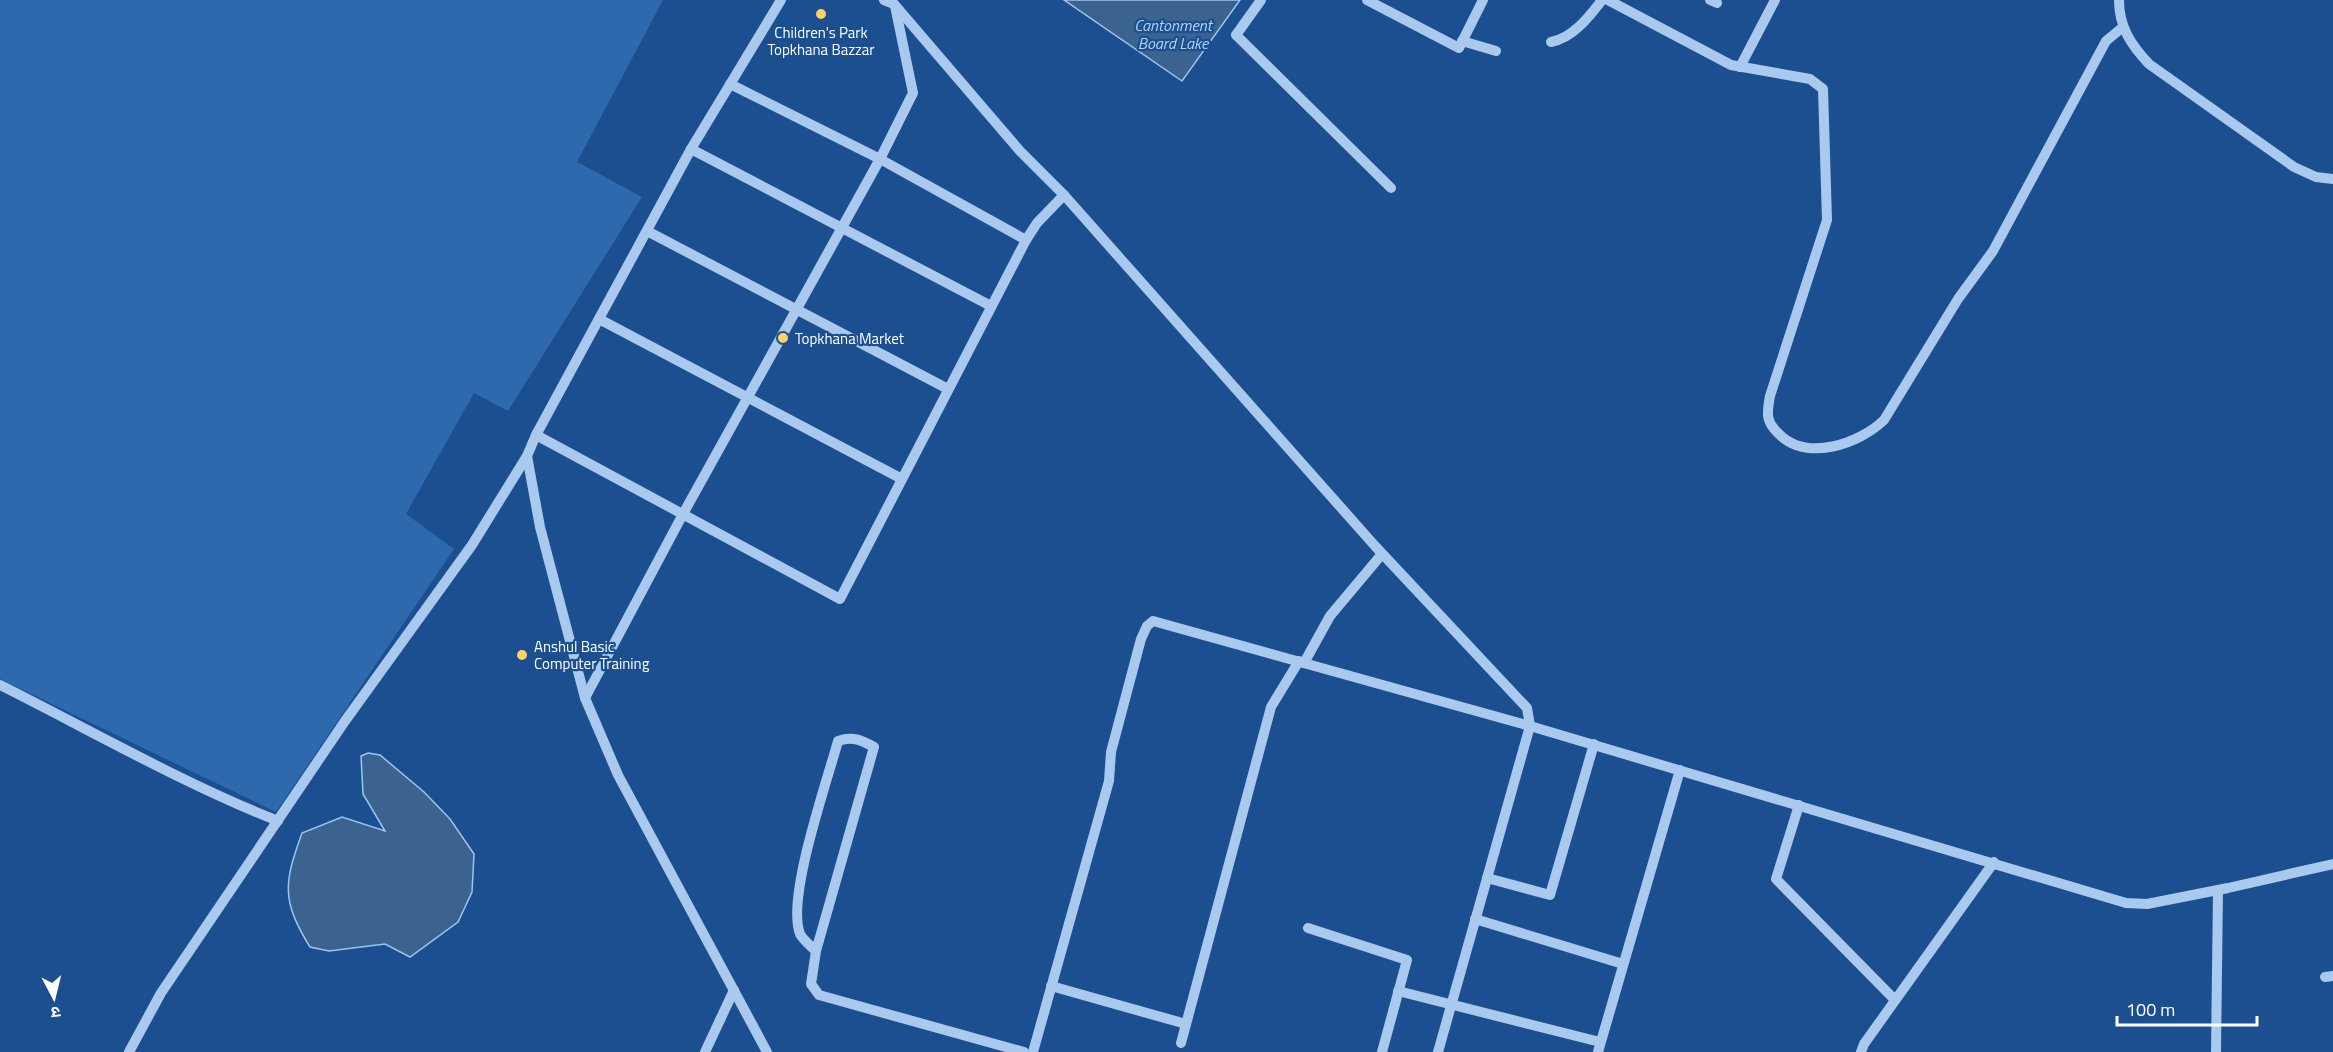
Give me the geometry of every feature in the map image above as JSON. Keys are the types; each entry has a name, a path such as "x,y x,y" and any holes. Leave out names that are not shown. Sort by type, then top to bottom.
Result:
{"street":[{"path":"129,1052 161,993 345,722 472,545 527,456 536,435 691,149 781,0"},
{"path":"1261,0 1236,35 1391,188"},
{"path":"1367,0 1459,48 1483,0"},
{"path":"1551,42 1559,41 1575,31 1602,0"},
{"path":"1608,0 1731,65 1810,79 1823,89 1827,220 1766,414 1773,428 1788,443 1808,449 1854,440 1872,432 1884,420 1958,298 1993,251 2106,41 2123,27"},
{"path":"1740,67 1775,0"},
{"path":"2119,0 2123,27 2132,46 2150,64 2294,167 2316,177 2333,179"},
{"path":"585,698 683,514 880,159 913,93 890,1"},
{"path":"890,1 1020,151 1064,195 1382,554 1527,708 1530,726 1438,1052"},
{"path":"1462,41 1496,51"},
{"path":"730,84 880,159 1026,240"},
{"path":"691,149 991,306"},
{"path":"536,435 840,599 1026,240 1037,223 1064,195"},
{"path":"647,231 948,389"},
{"path":"599,319 902,479"},
{"path":"527,456 540,526 585,698 618,776 767,1052"},
{"path":"1181,1043 1271,707 1330,616 1382,554"},
{"path":"1033,1052 1109,781 1111,752 1141,639 1147,626 1153,621 1594,744 2126,903 2147,904 2333,864"},
{"path":"0,685 130,752 278,821"},
{"path":"816,951 801,936 797,919 801,874 838,741 849,738 861,740 874,747 816,951 811,984 819,995 1024,1052"},
{"path":"1487,878 1550,895 1594,744"},
{"path":"1398,991 1599,1047 1680,770"},
{"path":"1799,805 1776,879 1896,1000"},
{"path":"1861,1052 1864,1044 1994,862"},
{"path":"2216,1052 2218,890"},
{"path":"1475,919 1623,964"},
{"path":"1308,928 1407,960 1382,1052"},
{"path":"1051,986 1186,1024"},
{"path":"705,1052 734,990"}],"shaded area":[{"path":"0,0 663,0 577,162 642,197 508,411 474,393 406,514 454,549 276,812 0,679"}],"water":[{"name":"Cantonment Board Lake","path":"1064,0 1240,0 1182,81"},
{"path":"368,753 380,755 424,792 450,819 474,854 472,892 458,922 410,957 385,944 329,951 310,947 290,903 289,879 302,833 342,817 385,831 363,794 361,756"}],"place":[{"name":"Children's Park Topkhana Bazzar","path":"821,14"},
{"name":"Topkhana Market","path":"783,338"},
{"name":"Anshul Basic Computer Training","path":"522,655"}]}
